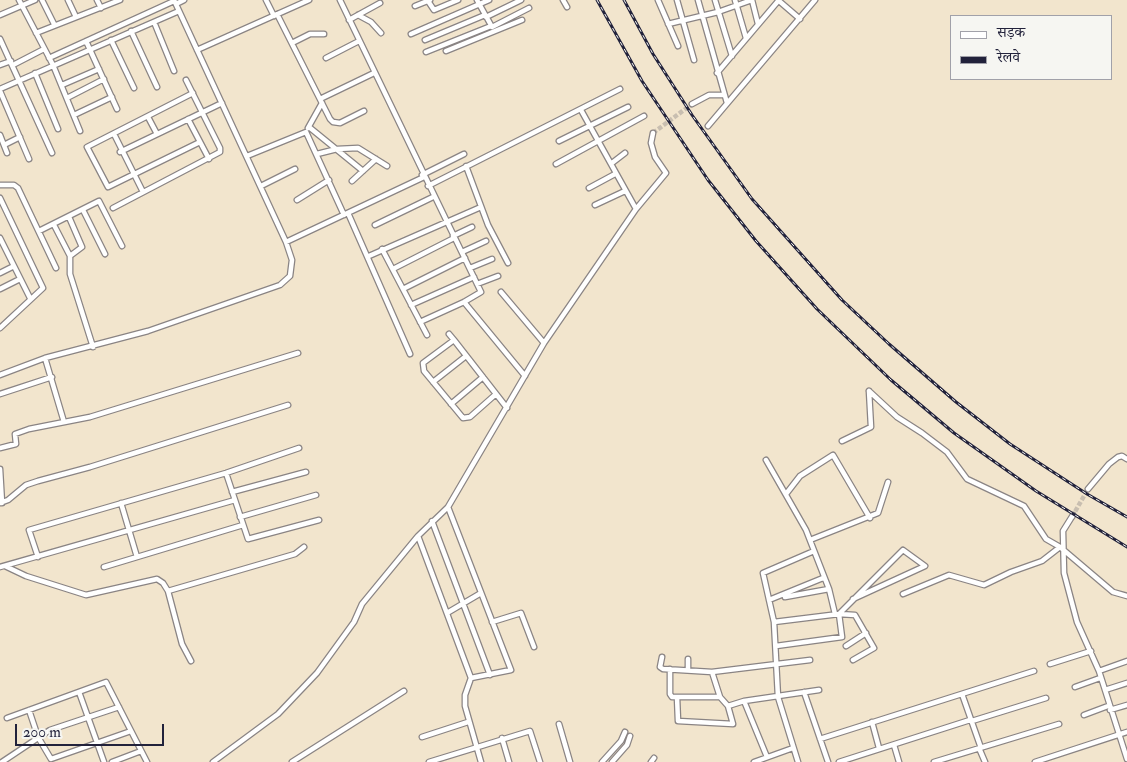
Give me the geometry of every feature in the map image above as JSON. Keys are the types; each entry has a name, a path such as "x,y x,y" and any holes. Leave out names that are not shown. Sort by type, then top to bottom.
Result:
{"street":[{"path":"19,0 62,85 80,131"},
{"path":"0,15 35,0"},
{"path":"42,0 54,24"},
{"path":"68,0 76,17"},
{"path":"97,0 101,8"},
{"path":"36,33 54,24 120,0"},
{"path":"49,58 174,2 184,0"},
{"path":"266,0 292,43 330,119 337,124 364,111"},
{"path":"340,0 433,197 481,292 420,322"},
{"path":"415,6 430,1 434,10 458,0"},
{"path":"411,34 478,2 489,0"},
{"path":"425,40 486,16 520,0"},
{"path":"563,0 567,7"},
{"path":"658,0 678,46"},
{"path":"677,0 694,60"},
{"path":"698,0 727,103"},
{"path":"715,0 732,56"},
{"path":"735,0 746,38"},
{"path":"668,24 718,12 752,0 758,24"},
{"path":"717,73 778,0 800,19"},
{"path":"708,126 815,0"},
{"path":"197,50 306,1"},
{"path":"0,374 45,358 93,347 148,330 280,285 290,276 292,260 286,242 174,2"},
{"path":"478,2 495,33"},
{"path":"349,20 380,3"},
{"path":"426,52 491,26 529,8"},
{"path":"29,159 0,90 179,11"},
{"path":"358,16 371,22 381,33"},
{"path":"446,51 495,33 522,20"},
{"path":"154,22 174,71"},
{"path":"131,32 157,87"},
{"path":"292,43 310,34 324,34"},
{"path":"0,39 52,153"},
{"path":"111,40 134,88"},
{"path":"86,41 117,109"},
{"path":"326,58 359,41"},
{"path":"0,65 12,63 44,49"},
{"path":"62,85 99,69"},
{"path":"35,73 58,129"},
{"path":"247,156 308,129 321,101 374,73"},
{"path":"67,98 104,79"},
{"path":"113,208 220,152 220,148 186,80"},
{"path":"428,186 620,89"},
{"path":"193,93 87,147 108,187 134,176 200,142"},
{"path":"692,104 710,96 724,95"},
{"path":"74,115 112,97"},
{"path":"120,152 222,103"},
{"path":"559,141 628,107"},
{"path":"581,110 636,209"},
{"path":"556,164 644,116"},
{"path":"148,117 157,134"},
{"path":"188,119 209,159"},
{"path":"308,129 336,148 363,170"},
{"path":"308,129 329,180 368,256 410,354"},
{"path":"215,762 278,714 317,673 354,622 362,604 418,536 448,507 544,343 636,209 666,173 655,156 651,143 653,132"},
{"path":"114,134 120,152 143,192"},
{"path":"0,135 8,153"},
{"path":"4,144 20,137"},
{"path":"317,154 336,148 358,148 387,166"},
{"path":"612,163 625,153"},
{"path":"286,242 423,176 464,154"},
{"path":"352,181 376,159"},
{"path":"466,166 481,207 508,263"},
{"path":"261,186 295,169"},
{"path":"588,188 615,174"},
{"path":"298,200 329,180"},
{"path":"0,185 14,185 18,188 56,268"},
{"path":"595,206 625,191"},
{"path":"375,225 433,197"},
{"path":"0,198 43,288 30,298 0,328"},
{"path":"39,231 69,218 99,201 122,246"},
{"path":"368,256 481,207"},
{"path":"83,210 105,254"},
{"path":"69,218 82,247 70,256"},
{"path":"54,225 70,256 69,266 72,282 93,347"},
{"path":"393,269 472,227"},
{"path":"0,238 30,298"},
{"path":"462,252 486,241"},
{"path":"382,249 427,334"},
{"path":"403,289 465,258"},
{"path":"470,268 492,259"},
{"path":"0,273 14,266"},
{"path":"411,305 474,276"},
{"path":"477,284 498,276"},
{"path":"0,289 20,279"},
{"path":"500,292 544,343"},
{"path":"464,302 525,376"},
{"path":"449,334 507,408"},
{"path":"454,340 423,363 424,371 463,418 466,418 496,394"},
{"path":"0,448 16,444 15,434 90,417 298,353"},
{"path":"433,382 466,356"},
{"path":"45,358 64,422"},
{"path":"452,404 483,377"},
{"path":"0,394 52,378"},
{"path":"842,441 871,427 869,392 893,414 947,452 967,480 1024,506 1042,535 1060,547 1113,592 1127,596"},
{"path":"1,503 32,482 90,467 288,405"},
{"path":"38,557 29,530 226,473 299,448"},
{"path":"786,494 800,476 833,455 870,518"},
{"path":"1088,489 1109,464 1118,457 1127,459"},
{"path":"766,460 800,518 810,540 837,614 842,637 776,646"},
{"path":"0,469 1,503"},
{"path":"232,492 306,472"},
{"path":"226,473 248,539 319,520"},
{"path":"810,540 870,518 880,510 888,482"},
{"path":"240,517 316,495"},
{"path":"3,567 235,500"},
{"path":"121,503 137,557"},
{"path":"448,507 511,670 471,678"},
{"path":"1072,517 1073,515 1063,531 1064,573 1078,622 1099,671 1109,708 1120,734 1127,759"},
{"path":"432,521 490,675"},
{"path":"104,567 243,525"},
{"path":"418,536 471,678 465,700 468,722 481,762"},
{"path":"168,591 295,554 304,547"},
{"path":"904,594 949,575 982,586 1009,573 1042,561 1060,547"},
{"path":"837,614 903,550 925,566 854,599"},
{"path":"798,762 778,697 774,622 763,573 814,551"},
{"path":"3,567 86,595 157,579 163,583 168,591 182,644 191,662"},
{"path":"778,598 823,578"},
{"path":"769,600 828,589"},
{"path":"447,613 481,593"},
{"path":"492,622 521,613 534,647"},
{"path":"774,622 837,614 855,615 874,648 853,660"},
{"path":"846,646 866,633"},
{"path":"1050,664 1091,651"},
{"path":"662,657 661,669 712,672 810,660"},
{"path":"688,658 688,670"},
{"path":"1099,671 1127,661"},
{"path":"670,669 670,696 720,697"},
{"path":"820,739 1034,671"},
{"path":"677,697 677,719 680,722 731,725 733,722 728,706 720,697 712,672"},
{"path":"1075,687 1100,678"},
{"path":"7,718 106,682 147,762"},
{"path":"1105,690 1127,683"},
{"path":"728,706 744,701 820,690"},
{"path":"292,762 404,691"},
{"path":"79,692 104,762"},
{"path":"804,692 828,762"},
{"path":"962,694 984,762"},
{"path":"839,762 879,748 1046,698"},
{"path":"744,701 767,757"},
{"path":"1084,715 1127,705"},
{"path":"2,762 50,730 119,707"},
{"path":"29,710 38,737 51,759 131,731"},
{"path":"422,737 468,722"},
{"path":"872,722 879,748"},
{"path":"559,724 570,762"},
{"path":"934,762 1060,724"},
{"path":"429,762 502,738 530,731 540,762"},
{"path":"602,762 621,741 625,732"},
{"path":"1035,762 1127,732"},
{"path":"612,762 627,745 630,736"},
{"path":"502,738 509,762"},
{"path":"894,745 899,762"},
{"path":"754,762 793,748"},
{"path":"112,762 141,751"},
{"path":"855,756 857,762"}],"tunnel":[{"path":"653,133 692,104"},
{"path":"1072,517 1088,489"}],"railway":[{"path":"597,0 642,81 708,180 756,241 817,309 891,380 954,433 1036,491 1127,547"},
{"path":"624,0 653,54 692,115 752,199 842,300 956,402 1010,444 1087,494 1127,517"}]}
